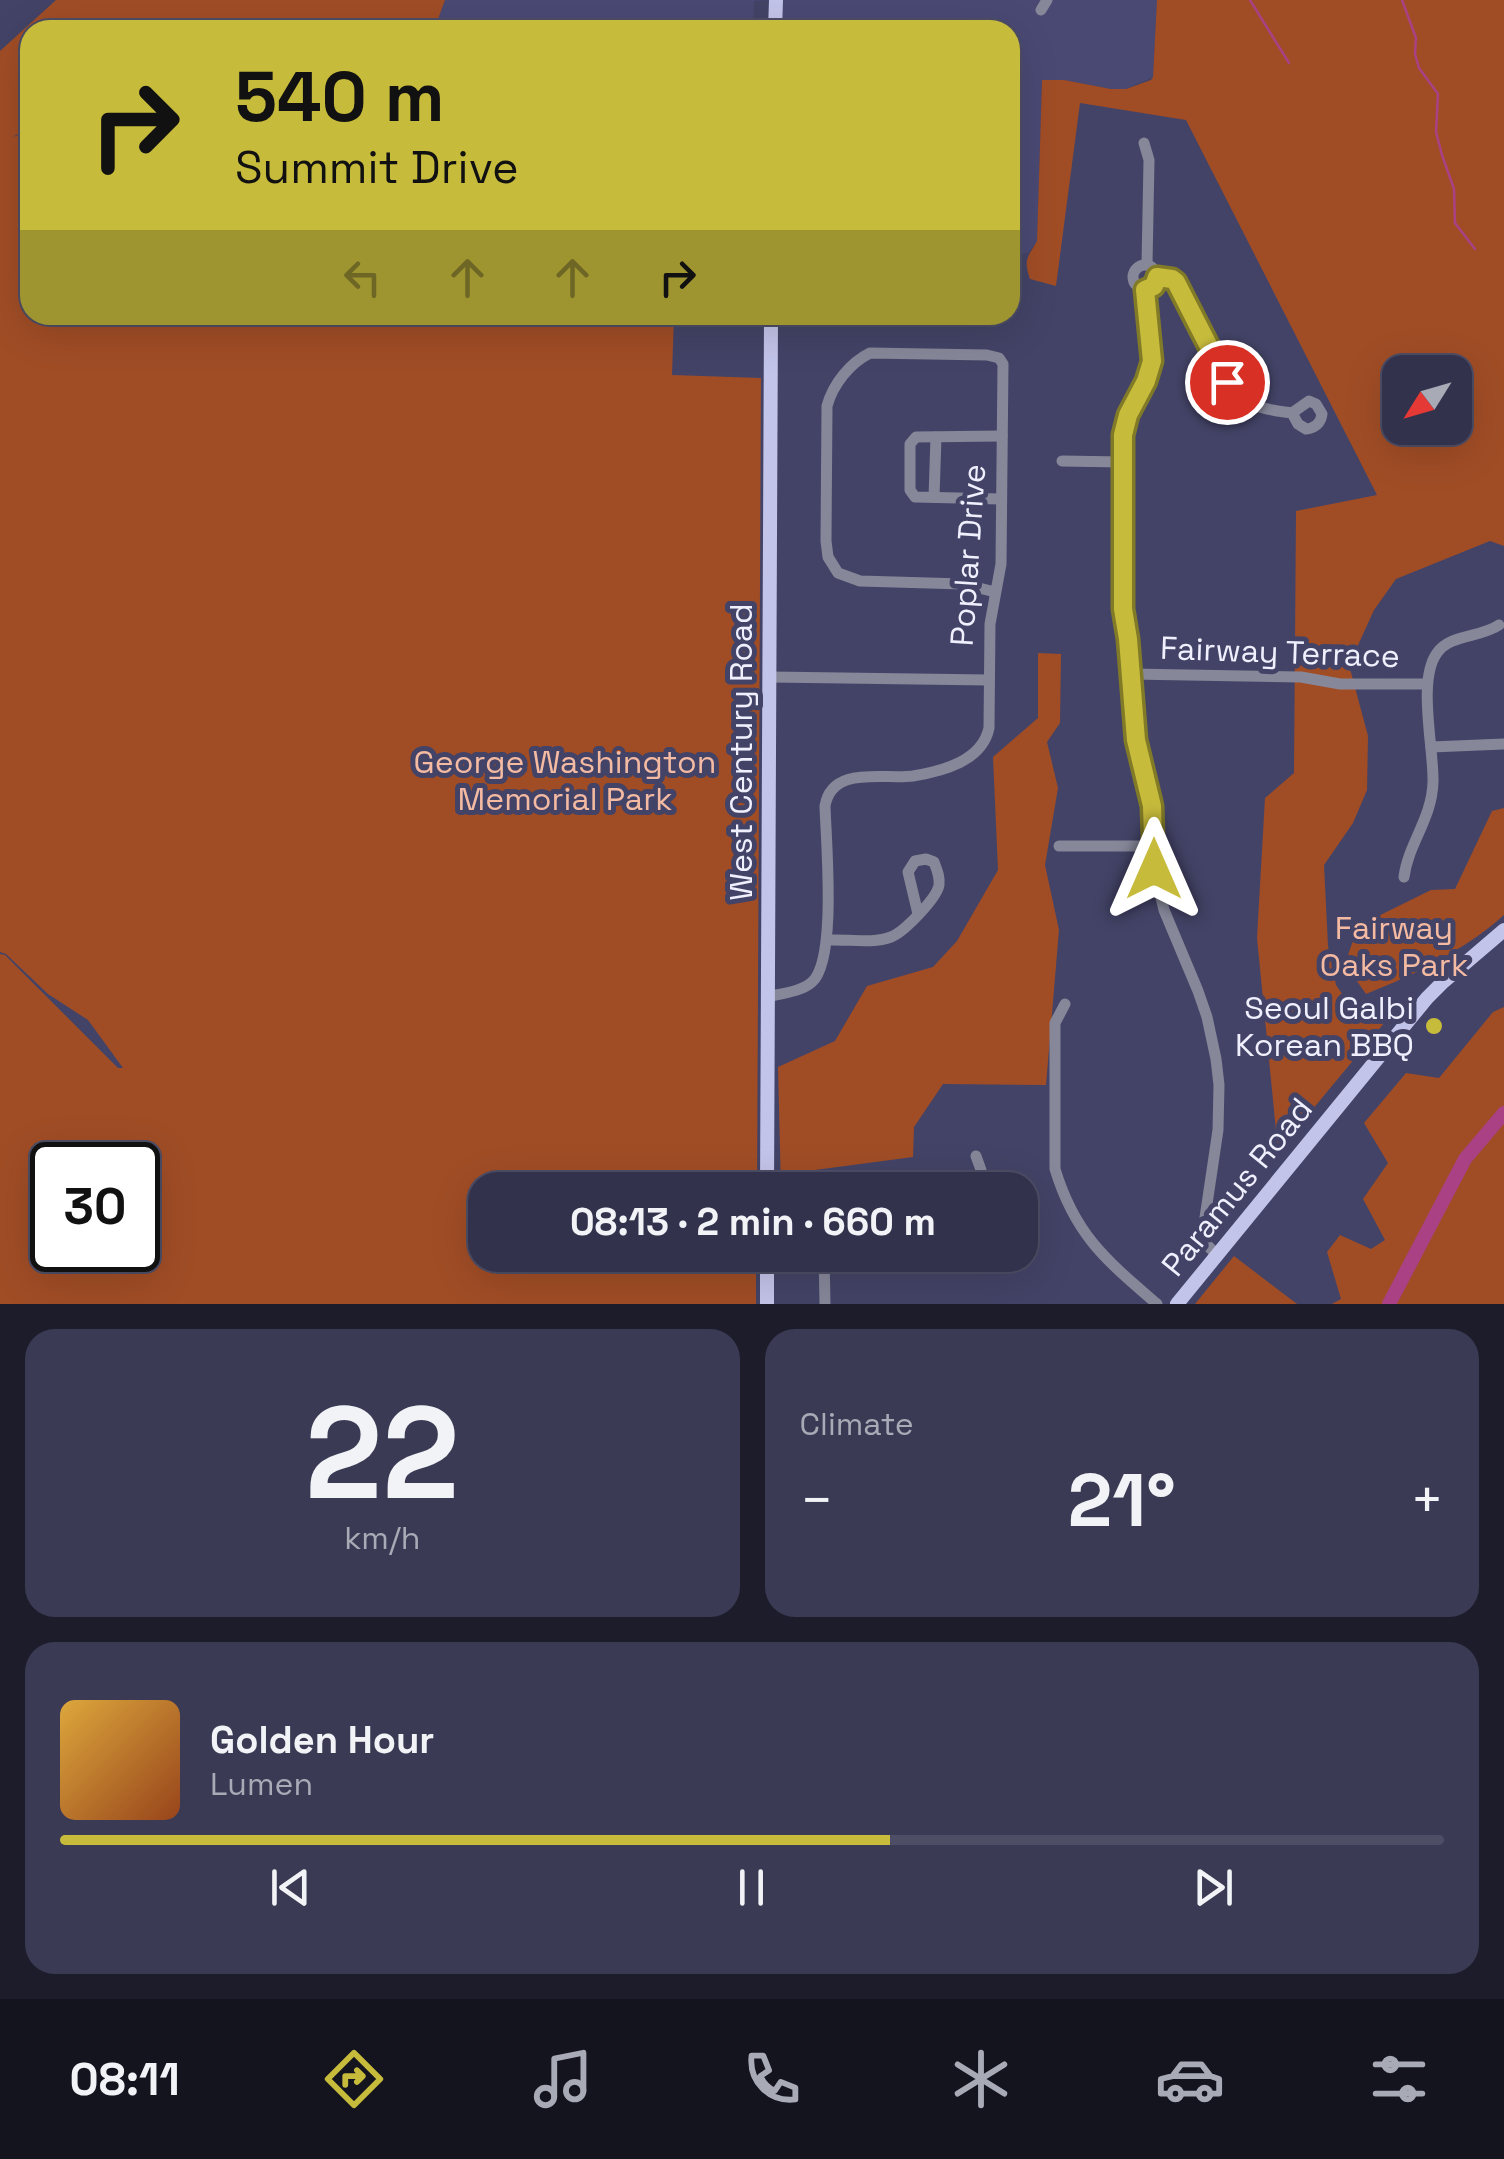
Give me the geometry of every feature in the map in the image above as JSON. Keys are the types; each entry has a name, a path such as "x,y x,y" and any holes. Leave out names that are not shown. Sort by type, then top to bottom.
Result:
{"main road":[{"name":"West Century Road","path":"767,1172 771,325"},
{"name":"Paramus Road","path":"1177,1304 1427,998 1504,930"},
{"path":"767,1272 767,1304"}],"street":[{"path":"1144,143 1149,160 1146,265"},
{"path":"1146,265 1155,270 1157,277 1154,286 1145,290 1136,285 1133,274 1146,265"},
{"path":"1157,277 1176,282 1234,390 1255,405 1292,413"},
{"path":"1145,290 1152,361 1125,424 1123,609 1136,740 1152,806 1154,869 1164,910 1198,991 1216,1059 1218,1130 1203,1231 1217,1255"},
{"name":"Poplar Drive","path":"828,940 827,794 846,780 913,776 960,763 978,752 986,739 990,624 1001,564 1003,364 994,356 981,355 870,353 860,358 833,390 827,406 826,541 832,565 849,578 962,584 995,592"},
{"path":"1002,436 916,437 910,444 910,490 916,497 1002,499"},
{"path":"934,498 936,437"},
{"path":"1062,461 1122,462"},
{"path":"1404,877 1430,809 1434,780 1427,684 1432,661 1455,640 1488,633 1498,626"},
{"name":"Fairway Terrace","path":"1131,674 1427,684"},
{"path":"770,677 988,680"},
{"path":"1431,747 1504,744"},
{"path":"1060,846 1152,846"},
{"path":"768,997 798,990 812,982 821,970 828,940 886,939 896,935 918,914"},
{"path":"1064,1004 1054,1023 1055,1169 1078,1225 1099,1252 1157,1304"},
{"path":"976,1156 981,1172"},
{"path":"824,1272 825,1304"}],"shaded area":[{"path":"445,0 770,0 754,1 753,20 438,20"},
{"path":"776,0 1157,0 1153,77 1126,89 1042,80 1037,241 1028,253 1020,253 1020,20 775,20"}],"green space":[{"path":"56,0 445,0 438,20 34,20"},
{"path":"1157,0 1504,0 1504,546 1490,541 1396,579 1374,610 1349,665 1368,736 1367,790 1353,823 1324,865 1328,946 1336,985 1359,1019 1373,1011 1385,1022 1278,1151 1257,938 1265,798 1294,773 1296,511 1377,495 1186,120 1080,103 1056,286 1030,279 1027,262 1037,241 1042,80 1126,89 1151,80"},
{"name":"George Washington Memorial Park","path":"20,33 20,133 12,137 20,135 20,325 674,325 672,375 761,378 757,1172 468,1172 468,1272 756,1272 756,1304 0,1304 0,954 118,1068 123,1068 88,1020 48,994 0,952 0,51"},
{"path":"1038,653 1061,654 1060,723 1047,742 1058,788 1045,865 1059,930 1046,1085 943,1084 914,1127 913,1157 813,1172 781,1172 778,1067 835,1041 867,986 933,967 957,941 998,870 993,757 1038,718"},
{"name":"Fairway Oaks Park","path":"1504,808 1504,915 1438,960 1366,994 1345,964 1358,926 1431,890 1455,889 1492,811"},
{"path":"1504,1007 1504,1304 1332,1304 1341,1299 1327,1252 1340,1235 1371,1249 1385,1240 1363,1199 1388,1163 1364,1123 1406,1073 1439,1078 1493,1012"},
{"path":"1234,1256 1297,1304 1195,1304"}],"waterway":[{"path":"1250,0 1289,63"},
{"path":"1402,0 1416,38 1419,68 1438,94 1436,132 1454,189 1455,223 1475,249"},
{"path":"1389,1304 1465,1159 1504,1113"}],"place":[{"name":"Seoul Galbi Korean BBQ","path":"1434,1026"}],"route":[{"path":"1154,869 1154,818 1136,740 1123,609 1122,462 1125,424 1152,361 1145,290 1154,286 1157,277 1176,282 1227,382"}]}
